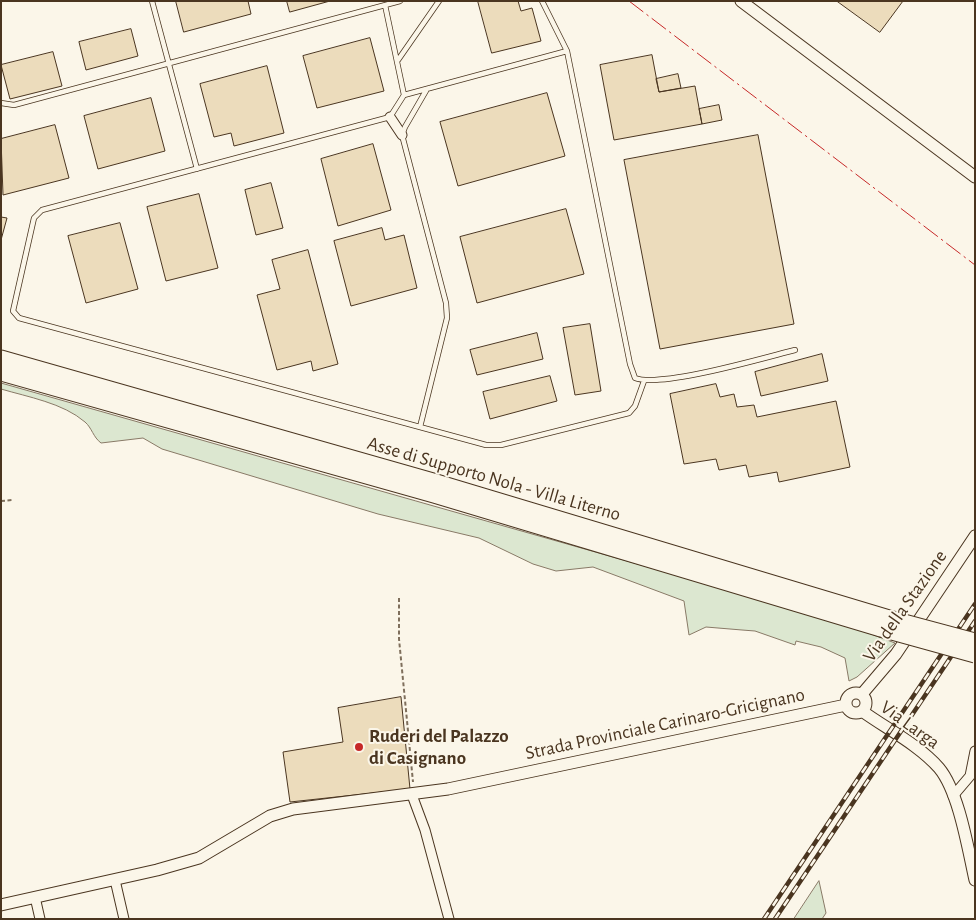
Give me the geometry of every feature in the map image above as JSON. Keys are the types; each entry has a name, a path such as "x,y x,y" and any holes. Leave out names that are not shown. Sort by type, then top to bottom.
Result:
{"highway":[{"name":"Asse di Supporto Nola - Villa Literno","path":"1,358 433,481 885,623 975,655"},
{"name":"Asse di Supporto Nola - Villa Literno","path":"1,374 885,623 975,641"}],"street":[{"path":"741,1 975,177"},
{"path":"390,117 402,135"},
{"name":"Via della Stazione","path":"862,694 896,654 975,536"},
{"name":"Via Larga","path":"862,711 867,703 862,694 855,693 849,696 846,705 852,712 862,711 924,754 940,769 959,811 975,880"},
{"name":"Strada Provinciale Carinaro-Gricignano","path":"1,905 115,880 199,858 270,816 293,809 448,789 846,705"},
{"path":"953,796 970,776 975,751"},
{"path":"412,795 425,830 449,919"},
{"path":"115,880 124,919"},
{"path":"35,897 40,919"}],"lane":[{"path":"152,1 197,169"},
{"path":"1,103 14,105 400,1"},
{"path":"398,60 439,1"},
{"path":"542,1 567,50 630,364 635,378 644,381 667,380 795,350"},
{"path":"385,5 404,95 390,117 42,210 34,218 13,311 19,318 486,445 502,446 629,413 635,406 644,381"},
{"path":"404,95 567,50"},
{"path":"420,427 447,318 446,303 402,135 427,89"}],"path":[{"path":"1,501 12,500"},
{"path":"399,598 399,638 413,780 412,795"}],"green space":[{"path":"1,383 831,619 895,643 857,677 849,681 845,658 821,647 796,641 795,645 755,631 706,627 689,635 684,601 593,567 556,571 533,564 479,538 378,514 162,449 143,438 101,443 87,424 76,415 45,401 1,389"},
{"path":"819,881 826,913 822,919 794,919"}],"building":[{"path":"176,1 248,1 251,14 184,32"},
{"path":"287,1 330,1 290,12"},
{"path":"478,1 518,1 521,11 532,8 541,41 492,53"},
{"path":"837,1 903,1 880,32"},
{"path":"131,29 138,56 86,70 79,42"},
{"path":"370,38 384,91 317,108 303,56"},
{"path":"53,52 62,86 10,99 1,65"},
{"path":"652,55 659,92 695,86 702,124 614,140 600,65"},
{"path":"267,66 284,133 234,146 231,133 214,137 200,84"},
{"path":"678,74 681,88 659,92 656,79"},
{"path":"547,93 565,156 458,186 440,122"},
{"path":"151,98 165,151 98,169 84,116"},
{"path":"719,105 722,120 702,124 699,109"},
{"path":"55,125 69,178 3,195 1,139"},
{"path":"758,135 794,324 660,349 624,160"},
{"path":"373,144 391,210 338,226 321,159"},
{"path":"271,183 283,228 256,235 245,190"},
{"path":"199,194 218,268 166,281 147,207"},
{"path":"566,209 584,274 477,303 460,237"},
{"path":"1,217 7,218 1,240"},
{"path":"120,223 138,289 86,303 68,236"},
{"path":"382,228 385,240 404,235 417,288 351,306 334,241"},
{"path":"308,250 338,364 313,371 311,361 277,370 257,295 280,289 272,260"},
{"path":"590,324 601,391 575,395 563,328"},
{"path":"537,333 543,359 477,375 470,350"},
{"path":"822,354 828,381 761,396 755,372"},
{"path":"550,376 557,401 490,419 483,392"},
{"path":"716,384 720,397 734,394 737,407 754,405 757,417 836,401 850,467 779,482 777,472 749,477 746,465 719,470 716,459 684,464 670,394"},
{"name":"Ruderi del Palazzo di Casignano","path":"401,697 410,789 290,802 283,752 343,742 338,708"}],"railway":[{"path":"764,919 975,604"},
{"path":"775,919 975,621"}],"power":[{"path":"629,1 975,265"}],"place":[{"name":"Ruderi del Palazzo di Casignano","path":"359,747"}]}
